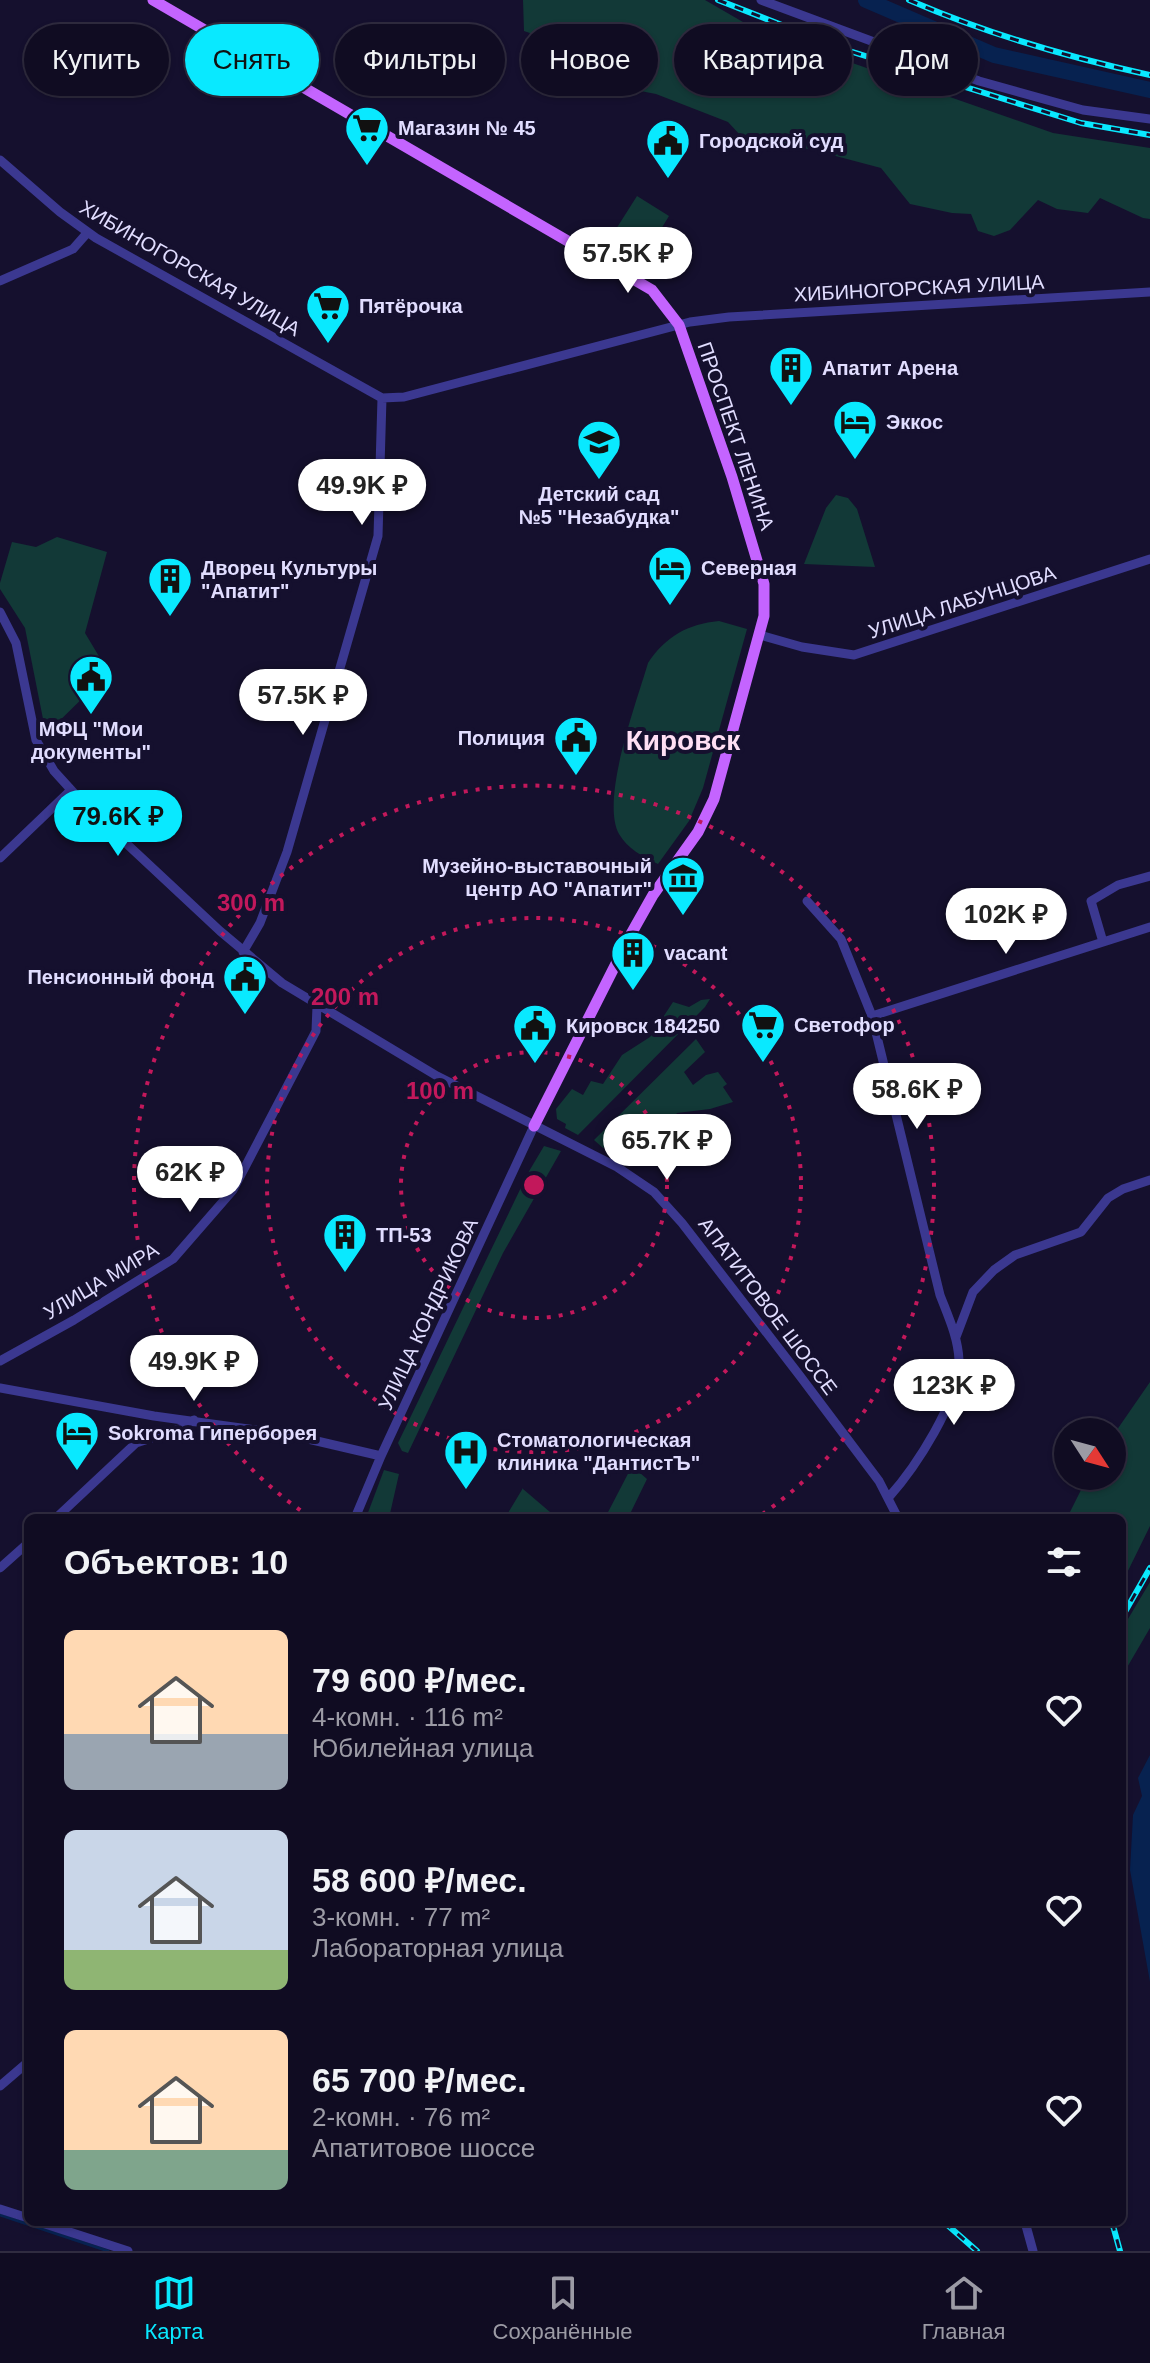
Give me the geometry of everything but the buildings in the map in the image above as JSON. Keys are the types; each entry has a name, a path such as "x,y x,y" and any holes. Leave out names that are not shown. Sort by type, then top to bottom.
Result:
{"main road":[{"name":"ПРОСПЕКТ ЛЕНИНА","path":"153,0 642,283 659,298 679,325 732,477 758,563 766,602 761,631 714,799 698,832 653,895 631,934 534,1126"}],"street":[{"path":"761,0 979,81 1083,110 1150,119"},
{"name":"ХИБИНОГОРСКАЯ УЛИЦА","path":"0,160 88,232 382,398 404,397 679,325 729,317 1150,292"},
{"path":"0,281 73,249 88,232"},
{"path":"243,952 260,923 287,852 378,536 382,398"},
{"name":"УЛИЦА ЛАБУНЦОВА","path":"761,631 782,641 829,653 854,655 1150,559"},
{"name":"АПАТИТОВОЕ ШОССЕ","path":"0,612 16,643 33,734 46,758 71,790 243,952 282,983 459,1089 594,1154 654,1192 705,1252 889,1497 896,1514"},
{"path":"0,858 71,790"},
{"path":"1103,942 1091,901 1118,885 1150,876"},
{"path":"807,901 841,939 872,1016 940,1295 956,1337 959,1363 954,1389 912,1472 889,1497"},
{"path":"872,1016 1150,927"},
{"name":"УЛИЦА МИРА","path":"0,1361 173,1259 233,1190 316,1031 317,1006"},
{"name":"УЛИЦА КОНДРИКОВА","path":"357,1514 534,1126"},
{"path":"956,1337 973,1292 994,1270 1015,1255 1081,1232 1108,1198 1150,1180"},
{"path":"0,1388 154,1416 291,1435 381,1456"},
{"path":"60,1514 136,1443 182,1428 194,1420"},
{"path":"0,1568 24,1547"},
{"path":"0,2086 24,2065"},
{"path":"0,2209 24,2217"},
{"path":"51,2226 128,2251"},
{"path":"1026,2226 1033,2251"}],"green space":[{"path":"523,0 705,0 746,24 674,24 674,96 852,96 852,63 868,68 868,96 947,96 1053,133 1150,148 1150,219 1100,198 1088,213 1057,209 1038,200 1010,230 994,236 978,231 971,214 910,204 881,168 741,136 728,122 658,95 658,24 524,24"},
{"path":"637,196 669,216 644,257 611,237"},
{"path":"836,495 848,498 857,509 875,567 804,564 826,508"},
{"path":"57,537 107,552 85,633 103,663 96,685 46,734 25,628 0,589 0,583 12,542 36,547"},
{"path":"719,621 747,629 703,788 689,821 658,864 631,848 619,834 614,818 614,798 622,750 648,663 662,645 679,633 697,625"},
{"path":"710,999 578,1135 557,1119 556,1109 572,1089 583,1095 591,1081 603,1084 622,1055 650,1037 673,1002 689,1007"},
{"path":"696,1039 705,1052 684,1072 693,1085 706,1075 718,1072 727,1084 723,1087 733,1102 710,1109 677,1113 667,1127 670,1142 662,1152 650,1154 624,1130 603,1148 594,1140"},
{"path":"544,1146 561,1151 503,1253 408,1453 402,1451 398,1443 528,1173"},
{"path":"1150,1382 1150,1526 1126,1575 1126,1514 1069,1514 1081,1490 1126,1490 1125,1418"},
{"path":"632,1466 647,1479 630,1514 607,1514"},
{"path":"384,1470 399,1474 390,1514 368,1514"},
{"path":"523,1488 552,1514 507,1514"},
{"path":"1150,1582 1150,1628 1126,1669 1126,1622"}],"water":[{"path":"1150,1755 1150,1982 1130,1870 1133,1815 1142,1796 1138,1778"}],"waterway":[{"path":"866,0 994,55 1150,90"},
{"path":"0,2215 24,2223"},
{"path":"33,2226 108,2251"}],"railway":[{"path":"718,0 843,49 1081,123 1150,135"},
{"path":"909,0 1028,44 1150,75"},
{"path":"1126,1610 1150,1568"},
{"path":"949,2226 977,2251"},
{"path":"1113,2226 1120,2251"}],"place":[{"name":"Магазин № 45","path":"367,167"},
{"name":"Городской суд","path":"668,180"},
{"name":"Пятёрочка","path":"328,345"},
{"name":"Апатит Арена","path":"791,407"},
{"name":"Эккос","path":"855,461"},
{"name":"Детский сад №5 \"Незабудка\"","path":"599,481"},
{"name":"Северная","path":"670,607"},
{"name":"Дворец Культуры \"Апатит\"","path":"170,618"},
{"name":"МФЦ \"Мои документы\"","path":"91,716"},
{"name":"Полиция","path":"576,777"},
{"name":"Музейно-выставочный центр АО \"Апатит\"","path":"683,917"},
{"name":"vacant","path":"633,992"},
{"name":"Пенсионный фонд","path":"245,1016"},
{"name":"Светофор","path":"763,1064"},
{"name":"Кировск 184250","path":"535,1065"},
{"name":"ТП-53","path":"345,1274"},
{"name":"Sokroma Гиперборея","path":"77,1472"},
{"name":"Стоматологическая клиника \"ДантистЪ\"","path":"466,1491"}],"district":[{"name":"Кировск","path":"683,740"}]}
